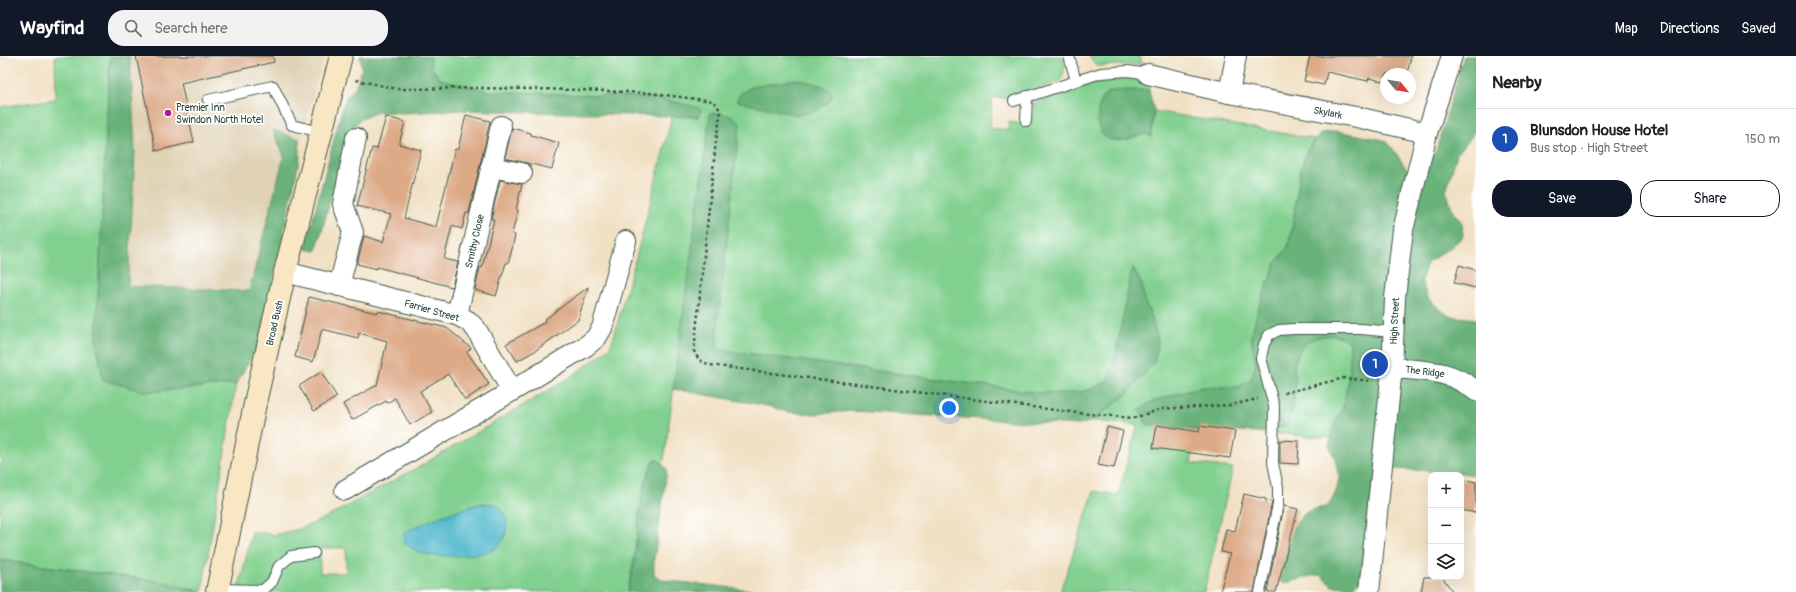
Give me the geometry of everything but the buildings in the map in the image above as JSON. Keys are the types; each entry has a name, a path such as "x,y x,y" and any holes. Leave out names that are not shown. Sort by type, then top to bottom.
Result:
{"main road":[{"name":"Broad Bush","path":"217,590 257,394 285,272 338,66"}],"street":[{"path":"1229,93 1236,56"},
{"name":"High Street","path":"1369,592 1391,376 1392,332 1398,264 1403,230 1427,133 1452,56"},
{"name":"Skylark","path":"1148,74 1229,93 1361,118 1427,133"},
{"name":"Smithy Close","path":"457,315 501,126"},
{"path":"339,286 353,232 343,204 356,138"},
{"path":"491,167 522,173"},
{"path":"345,490 512,391 586,346 596,338 602,328 626,241"},
{"name":"Farrier Street","path":"285,272 457,315 468,321 476,329 512,391"},
{"name":"The Ridge","path":"1391,376 1443,373 1457,378 1476,391"}],"lane":[{"path":"1069,56 1076,81"},
{"path":"1014,100 1101,73 1114,71 1148,74"},
{"path":"208,100 273,86 292,125 320,132"},
{"path":"1026,121 1027,96"},
{"path":"1260,592 1278,504 1278,487 1274,463 1274,406 1270,396 1261,358 1264,344 1269,335 1279,330 1361,329 1392,332"},
{"path":"217,590 263,590 272,582 279,566 291,556 314,553"}],"path":[{"path":"338,66 397,89 478,88 648,92 713,101 721,111 716,141 694,351 699,360 710,365 1134,418 1161,409 1231,405 1344,378 1391,376"}],"shaded area":[{"path":"118,56 324,56 265,270 240,371 113,377"}],"green space":[{"path":"55,56 110,56 96,339 146,392 236,384 202,592 164,582 0,560 0,107 56,99"},
{"path":"110,56 130,56 135,152 128,286 249,291 284,156 273,130 299,139 300,157 259,344 236,384 146,392 103,380 96,339"},
{"path":"360,56 430,56 431,67 440,79 489,91 655,98 697,107 701,110 699,117 461,110 403,113 378,112 360,119 350,132 316,251 305,249 342,109 346,97 355,88 362,68"},
{"path":"430,56 1063,56 1064,69 1061,81 1008,98 992,98 990,128 1008,130 1009,122 1031,125 1034,103 1075,89 1117,79 1146,78 1149,90 1109,92 1125,139 1147,134 1151,137 1154,111 1315,139 1306,152 1300,174 1291,236 1287,249 1277,261 1260,303 1251,336 1256,364 1251,380 1239,387 1202,387 1153,401 1182,429 1198,430 1191,463 1233,468 1204,592 1060,592 1094,491 1118,495 1138,425 1092,421 1127,394 1154,362 1158,342 1152,318 1144,300 1142,285 1133,268 1115,359 1107,382 1082,392 1039,393 722,350 717,345 711,113 664,460 662,463 656,460 627,592 238,592 252,531 273,535 300,529 327,517 422,465 566,380 610,347 642,235 672,116 699,117 655,98 489,91 440,79 431,67","holes":["320,548 346,548 346,573 320,573"]},
{"path":"1089,56 1140,56 1142,64 1097,66"},
{"path":"1464,56 1476,56 1476,130 1457,154 1446,191 1453,211 1462,223 1463,236 1451,247 1427,263 1421,281 1429,300 1449,316 1476,319 1476,475 1464,474 1464,472 1394,469 1378,474 1374,483 1360,580 1353,587 1332,586 1321,575 1282,583 1277,576 1284,550 1297,522 1309,511 1327,507 1336,491 1338,484 1338,469 1329,445 1335,423 1343,407 1350,372 1350,343 1339,336 1325,336 1313,339 1300,350 1295,361 1294,368 1296,379 1294,397 1287,425 1257,432 1153,426 1146,423 1139,410 1153,401 1202,387 1239,387 1251,380 1256,364 1251,336 1260,303 1277,261 1287,249 1291,236 1300,174 1306,152 1321,133 1337,131 1384,140 1391,146 1408,171 1420,170 1436,151"},
{"path":"798,79 823,86 832,92 831,100 816,111 798,115 736,101 741,93 751,87"},
{"path":"1149,90 1154,111 1150,137 1147,134 1115,141 1104,136 1100,131 1098,116 1101,101 1109,92"},
{"path":"710,113 731,116 740,124 717,331 717,345 722,350 1039,393 1074,393 1098,386 1107,381 1115,359 1132,268 1142,285 1144,300 1152,318 1158,342 1154,362 1127,394 1092,421 1078,425 853,411 815,414 788,412 768,406 673,389"},
{"path":"1333,335 1344,337 1350,344 1350,372 1343,407 1335,423 1331,438 1257,432 1288,425 1294,403 1296,376 1294,369 1298,351 1307,342 1316,337"},
{"path":"656,459 662,463 667,470 654,560 654,574 661,580 771,592 627,592 633,571 640,510 646,478"},
{"path":"0,560 164,582 200,592 0,592"}],"water":[{"path":"482,503 497,505 505,514 507,526 506,533 504,539 496,548 490,551 470,555 436,556 420,553 404,543 404,533 413,528 442,516"}],"place":[{"name":"Premier Inn Swindon North Hotel","path":"168,113"},
{"name":"Blunsdon House Hotel","path":"1375,364"}]}
